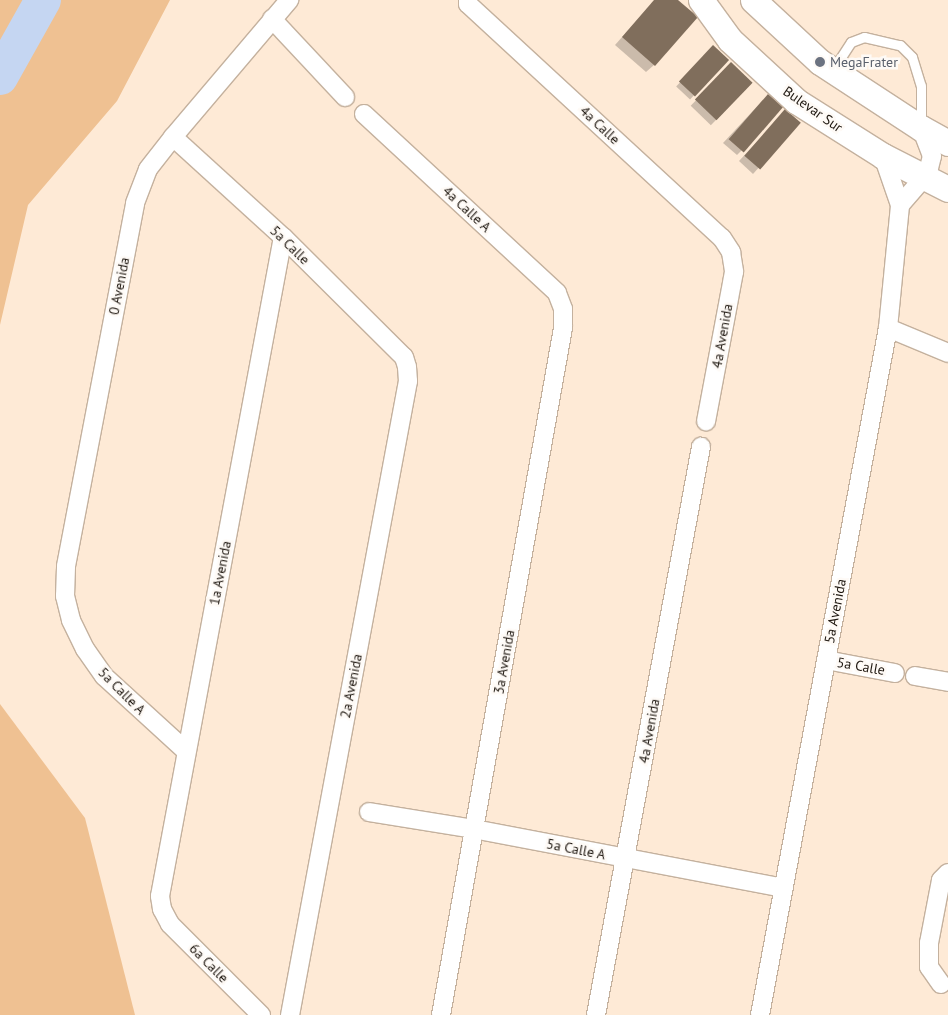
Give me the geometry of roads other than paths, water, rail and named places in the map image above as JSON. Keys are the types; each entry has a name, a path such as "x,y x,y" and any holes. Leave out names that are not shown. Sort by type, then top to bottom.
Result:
{"main road":[{"name":"Bulevar Sur","path":"701,0 730,40 796,101 882,156 948,189"},
{"path":"753,0 832,71 948,143"}],"street":[{"name":"0 Avenida","path":"71,620 65,596 66,566 135,203 148,169 289,0"},
{"name":"4a Calle","path":"468,0 468,4 722,238 730,252"},
{"path":"272,19 345,97"},
{"name":"4a Calle A","path":"364,114 557,292 563,309"},
{"path":"900,206 924,177 932,156 921,128"},
{"name":"5a Calle","path":"173,137 283,237 404,357"},
{"name":"5a Avenida","path":"760,1015 888,328 900,206 882,156"},
{"name":"1a Avenida","path":"162,909 160,896 283,237"},
{"name":"4a Avenida","path":"706,421 734,272 730,252"},
{"name":"3a Avenida","path":"441,1015 563,328 563,309"},
{"path":"888,328 948,353"},
{"name":"2a Avenida","path":"290,1015 408,380 404,357"},
{"name":"4a Avenida","path":"596,1015 701,447"},
{"name":"5a Calle A","path":"71,620 85,649 104,676 186,752"},
{"name":"5a Calle","path":"826,660 896,673"},
{"path":"915,676 948,682"},
{"name":"5a Calle A","path":"369,812 474,829 783,888"},
{"path":"941,984 929,967 928,943 941,880 948,873"},
{"name":"6a Calle","path":"162,909 170,924 261,1015"}],"lane":[{"path":"832,71 852,42 864,37 900,46 912,57 922,86 921,128"}],"waterway":[{"path":"0,77 43,0"}],"place":[{"name":"MegaFrater","path":"820,62"}]}
